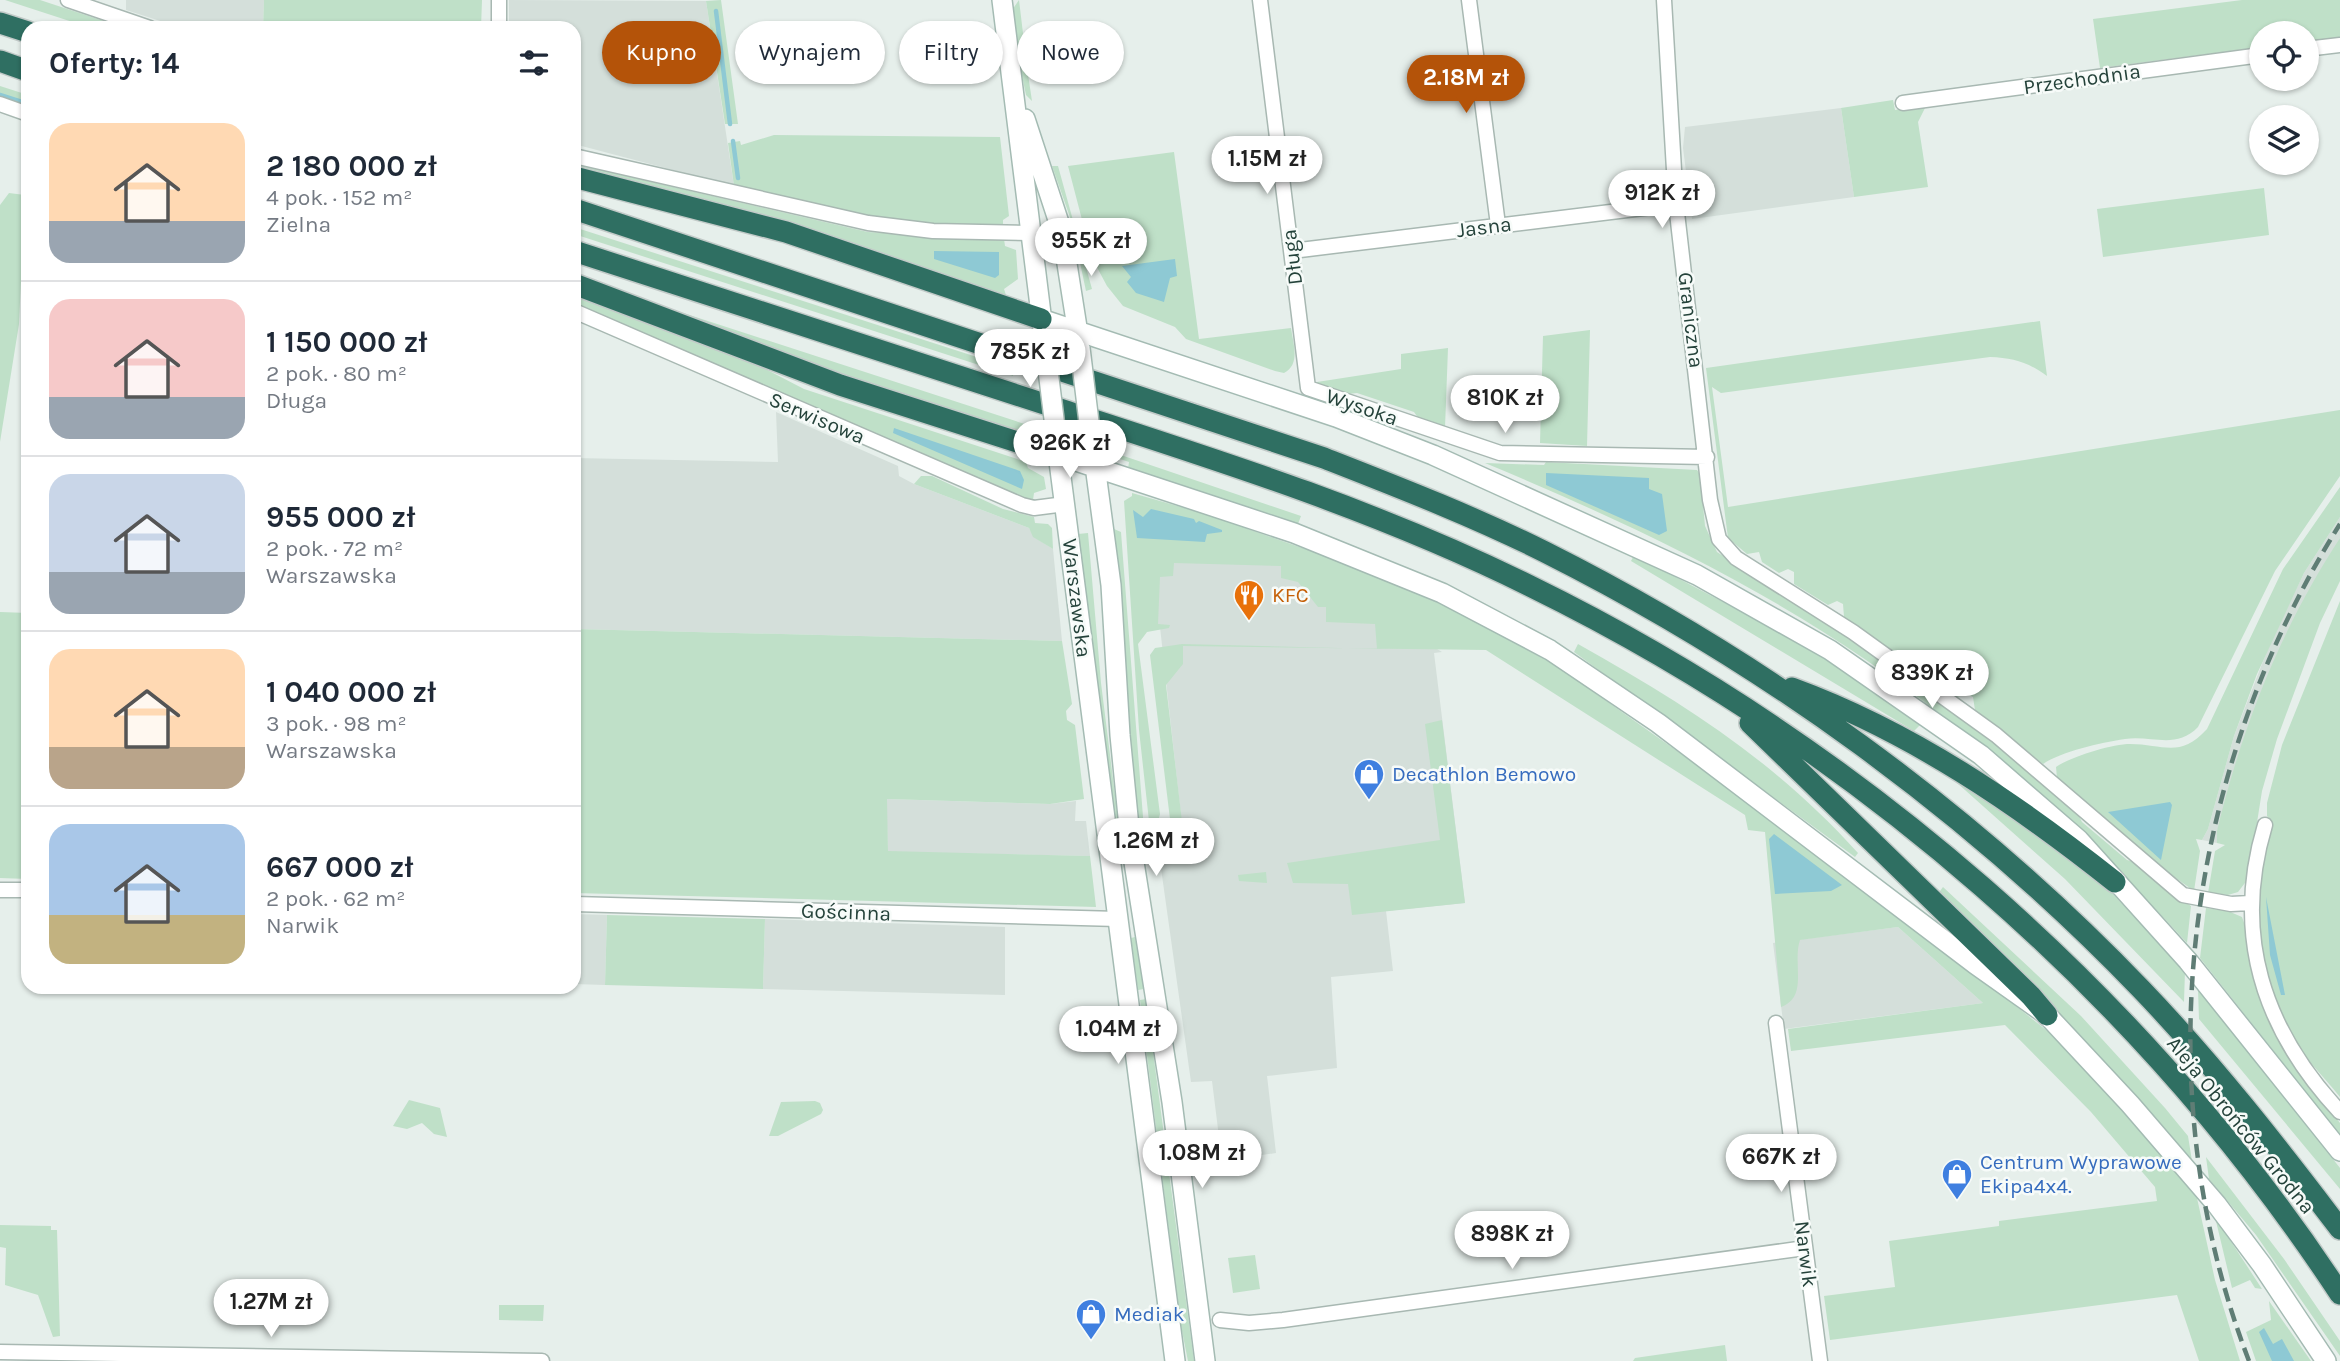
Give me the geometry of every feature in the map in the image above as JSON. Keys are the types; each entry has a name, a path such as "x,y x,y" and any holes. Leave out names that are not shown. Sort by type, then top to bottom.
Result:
{"highway":[{"path":"0,23 21,30"},
{"path":"0,61 21,68"},
{"path":"581,179 786,232 1042,328"},
{"path":"581,211 1350,468 1441,504 1545,552 1671,619 1766,679 1845,708 2004,797 2115,882"},
{"path":"581,253 1321,495 1532,586 1657,654 1725,696 1789,764 2031,996 2047,1015"},
{"path":"581,287 840,385 1057,445"},
{"name":"Aleja Obrońców Grodna","path":"1766,679 1942,807 2035,886 2140,987 2255,1118 2340,1229"},
{"name":"Aleja Obrońców Grodna","path":"1725,696 1849,781 1915,831 2096,994 2233,1148 2340,1294"}],"main road":[{"name":"Warszawska","path":"1002,0 1175,1361"},
{"name":"Warszawska","path":"1010,75 1062,232 1079,340 1111,585 1119,735 1130,837 1160,1026 1205,1361"},
{"path":"1042,328 1400,441 1626,541 1731,592 1830,650 1981,755 2079,840 2188,961 2340,1151"},
{"path":"1057,445 1095,467 1351,555 1442,593 1518,631 1586,673 1658,723 1975,964 2047,1015 2130,1104 2217,1205 2262,1265 2326,1361"}],"street":[{"path":"68,0 130,21"},
{"path":"499,0 499,21"},
{"name":"Długa","path":"1260,0 1308,388"},
{"path":"1469,0 1498,225"},
{"name":"Graniczna","path":"1664,0 1676,204 1712,515 1720,539 1736,558 1853,632 1996,735 2183,895 2231,904 2250,902"},
{"path":"2319,48 2340,45"},
{"name":"Przechodnia","path":"1903,103 2249,57"},
{"path":"0,104 21,112"},
{"path":"581,158 869,223 933,231 1030,233"},
{"name":"Jasna","path":"1292,251 1676,204"},
{"name":"Serwisowa","path":"581,314 1009,500 1034,508 1065,505"},
{"name":"Wysoka","path":"1308,388 1500,453 1706,457"},
{"path":"2265,825 2250,902 2257,967 2271,1011 2286,1041 2340,1112"},
{"path":"0,890 21,890"},
{"name":"Gościnna","path":"581,904 1118,919"},
{"name":"Narwik","path":"1776,1023 1820,1361"},
{"path":"1220,1320 1250,1323 1283,1320 1805,1248"},
{"path":"0,1352 215,1358 542,1361"}],"shaded area":[{"path":"126,0 264,0 263,21 160,21 126,10"},
{"path":"509,0 706,1 709,21 602,21 602,84 719,84 734,186 581,146 581,21 509,21"},
{"path":"1841,108 1854,197 1692,219 1683,148 1685,127"},
{"path":"776,412 898,466 899,476 914,484 1029,528 1034,537 1053,549 1062,641 581,629 581,458 778,462"},
{"path":"2340,517 2340,538 2217,831 2217,843 2202,840 2208,829 2234,736 2269,646 2304,573"},
{"path":"1234,525 1442,652 1434,653 1465,903 1386,911 1393,971 1331,977 1337,1068 1267,1076 1276,1153 1222,1161 1212,1081 1191,1082 1158,847 1184,843 1160,627 1140,628 1133,544"},
{"path":"886,799 1050,804 1076,801 1075,821 1086,821 1090,856 888,852"},
{"path":"581,914 607,915 605,985 581,984"},
{"path":"765,919 1005,927 1005,995 763,989"},
{"path":"1898,927 1983,1003 1784,1029 1773,943"}],"green space":[{"path":"5,0 40,0 104,21 70,21"},
{"path":"264,0 482,0 481,21 263,21"},
{"path":"721,0 738,124 725,124 719,84 721,84 721,21 709,21 706,1"},
{"path":"1019,0 1022,21 1017,21 1017,46 1016,45 1012,10"},
{"path":"2242,0 2340,0 2340,37 2319,40 2319,21 2249,21 2249,49 2100,68 2093,19"},
{"path":"1024,84 1029,84 1032,101 1026,95"},
{"path":"0,86 21,93 21,105 0,98"},
{"path":"1893,100 1895,110 1926,106 1918,122 1928,187 1854,197 1841,108"},
{"path":"774,135 1000,137 1009,216 1003,220 1003,226 908,223 867,217 734,186 728,143 740,141 741,145"},
{"path":"1174,152 1199,339 1291,328 1294,359 1284,373 1186,339 1175,327 1123,306 1107,286 1092,258 1068,166"},
{"path":"581,166 868,232 1004,239 1005,246 1016,250 1018,279 1004,289 1006,295 1000,296 581,173"},
{"path":"1052,166 1058,166 1092,289 1086,291 1071,220"},
{"path":"2264,188 2269,235 2103,257 2097,209"},
{"path":"9,193 21,194 19,324 0,442 0,205"},
{"path":"581,229 1014,369 1013,376 581,236"},
{"path":"581,294 740,356 804,389 1026,462 1028,468 1044,477 1046,489 1034,493 1033,500 1017,496 581,308"},
{"path":"668,308 1037,428 1037,431 1025,428 1024,433 762,348 668,311"},
{"path":"2040,321 2047,376 2020,362 1990,357 1721,393 1712,387 1728,507 2340,410 2340,476 2275,571 2198,727 2190,734 2172,740 2135,738 2093,745 2071,751 2043,764 1975,710 1973,697 1967,694 1957,697 1844,617 1843,604 1837,601 1828,605 1794,584 1794,572 1788,569 1779,573 1762,562 1759,552 1747,554 1728,538 1706,368"},
{"path":"1590,330 1587,446 1540,443 1543,336"},
{"path":"1448,348 1445,428 1419,419 1414,412 1357,393 1348,394 1317,385 1317,382 1401,369 1401,354"},
{"path":"1109,451 1301,516 1298,524 1128,469 1129,462 1114,457"},
{"path":"1546,462 1697,470 1700,474 1705,526 1717,552 1924,687 2020,762 2076,810 2082,822 2127,860 2134,862 2191,906 2187,943 2113,866 2035,792 1953,724 1866,660 1775,603 1681,552 1485,463 1544,465"},
{"path":"921,476 932,476 1003,509 1034,517 1035,523 1048,524 1052,528 1053,549 1033,537 1029,528 914,484"},
{"path":"2340,487 2340,517 2304,573 2257,674 2234,736 2208,829 2202,840 2196,839 2200,851 2194,891 2159,866 2057,778 2056,767 2081,755 2122,745 2179,747 2188,744 2207,729 2283,569"},
{"path":"1132,493 1248,526 1248,529 1331,558 1455,610 1557,666 1742,797 1956,958 2051,1034 2131,1119 2197,1198 2215,1280 2240,1361 2199,1361 2177,1295 1830,1340 1824,1296 1895,1287 1889,1241 1999,1226 1999,1221 2157,1201 2155,1187 2091,1112 2005,1025 1791,1051 1788,1029 1983,1003 1898,927 1800,940 1795,996 1781,1007 1765,832 1748,830 1745,815 1486,650 1377,649 1375,624 1326,622 1326,607 1318,607 1298,582 1281,578 1281,566 1174,563 1173,576 1160,577 1158,624 1170,625 1169,628 1147,632 1138,644 1160,814 1157,826 1150,830 1139,730 1124,501 1132,496"},
{"path":"1114,529 1121,532 1144,830 1137,826"},
{"path":"1088,533 1101,683 1122,851 1118,852 1078,534"},
{"path":"2340,538 2340,581 2320,623 2277,739 2262,791 2248,879 2238,892 2228,895 2208,893 2215,851 2225,845 2217,843 2217,831 2251,716 2299,607"},
{"path":"1634,555 1801,643 1921,724 1914,731 1631,561"},
{"path":"2340,601 2340,1097 2296,1044 2273,1001 2260,950 2257,897 2259,871 2271,820 2267,816 2267,803 2282,745"},
{"path":"0,612 21,613 21,879 0,878"},
{"path":"581,629 1062,641 1072,704 1066,711 1067,720 1075,725 1084,799 1050,804 887,799 888,851 1090,856 1096,907 581,893"},
{"path":"1182,644 1342,648 1183,646 1183,664 1166,685 1185,847 1174,860 1160,864 1154,856 1152,841 1166,831 1170,819 1150,655 1155,648"},
{"path":"1578,644 1692,712 1761,762 1827,820 1858,853 1855,857 1574,652"},
{"path":"1442,720 1465,903 1352,915 1348,884 1293,883 1287,863 1440,840 1425,724"},
{"path":"1947,774 2009,810 2109,890 2185,971 2184,1002 2065,879"},
{"path":"1266,872 1267,883 1239,881 1238,875"},
{"path":"1943,887 2081,1016 2165,1108 2188,1136 2192,1161 2099,1056 1937,895"},
{"path":"2206,908 2228,911 2242,917 2255,982 2265,1010 2293,1060 2340,1123 2340,1135 2200,958"},
{"path":"607,915 765,919 763,989 605,985"},
{"path":"1135,937 1144,989 1138,990 1131,938"},
{"path":"2198,989 2340,1168 2340,1189 2199,1019"},
{"path":"1146,999 1194,1361 1188,1361 1181,1326 1140,1000"},
{"path":"409,1100 440,1108 447,1137 434,1134 422,1123 407,1129 393,1126"},
{"path":"781,1102 820,1103 823,1110 821,1114 778,1136 769,1136"},
{"path":"2206,1157 2284,1259 2340,1341 2340,1356 2256,1235 2209,1179"},
{"path":"2215,1217 2262,1289 2255,1288 2250,1280 2232,1288"},
{"path":"0,1225 51,1226 51,1230 57,1230 60,1336 53,1337 38,1295 5,1285 6,1248 0,1247"},
{"path":"1255,1255 1260,1289 1233,1293 1228,1258"},
{"path":"2269,1301 2311,1361 2256,1361 2246,1332 2271,1320"},
{"path":"499,1305 544,1305 543,1321 499,1320"},
{"path":"1725,1345 1727,1361 1633,1361 1635,1358"}],"water":[{"path":"934,251 999,252 999,275 995,278 934,259"},
{"path":"1175,259 1177,276 1170,278 1164,302 1136,293 1127,282 1131,277 1122,266"},
{"path":"894,428 1020,471 1024,480 1022,489 893,433"},
{"path":"1546,473 1649,478 1649,489 1662,494 1667,531 1659,535 1546,485"},
{"path":"1151,509 1194,519 1196,523 1199,521 1222,532 1207,534 1205,542 1137,538 1133,510 1143,517"},
{"path":"2170,802 2172,805 2161,860 2108,812"},
{"path":"1774,834 1842,885 1831,891 1775,894 1769,839"},
{"path":"2266,897 2285,995 2281,995 2270,955"},
{"path":"2264,1328 2273,1344 2282,1339 2294,1361 2272,1361 2259,1332"}],"waterway":[{"path":"716,11 730,124"},
{"path":"0,95 21,102"},
{"path":"733,141 738,178"}],"railway":[{"path":"2249,1361 2216,1256 2197,1149 2190,1040 2197,932 2215,825 2245,720 2287,620 2340,524"}],"place":[{"name":"KFC","path":"1249,622"},
{"name":"Decathlon Bemowo","path":"1369,801"},
{"name":"Centrum Wyprawowe Ekipa4x4.","path":"1957,1201"},
{"name":"Mediak","path":"1091,1341"}]}
